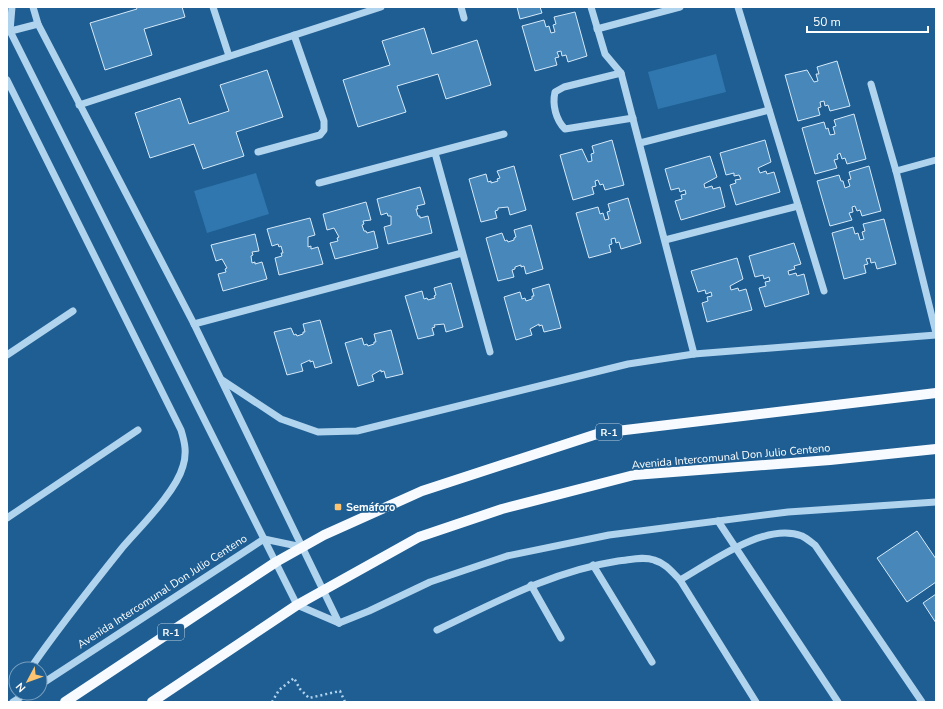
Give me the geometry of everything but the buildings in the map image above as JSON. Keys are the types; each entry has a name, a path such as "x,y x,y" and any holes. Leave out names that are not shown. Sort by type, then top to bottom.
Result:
{"main road":[{"name":"R-1","path":"65,702 302,546 422,491 600,433 936,393"},
{"name":"Avenida Intercomunal Don Julio Centeno","path":"152,702 297,605 419,537 502,509 634,476 830,460 936,449"}],"street":[{"path":"7,38 12,7"},
{"path":"33,7 38,24 79,105 222,380 339,624"},
{"path":"213,7 229,56"},
{"path":"79,105 381,7"},
{"path":"461,7 464,18"},
{"path":"591,7 605,54 621,73 666,240 694,354"},
{"path":"597,29 680,7"},
{"path":"738,7 824,291"},
{"path":"9,31 38,24"},
{"path":"9,31 297,605 339,624 430,582 507,556 609,535 788,512 936,502"},
{"path":"258,152 320,135 324,130 324,121 294,35"},
{"path":"621,73 564,87 555,92 553,101 559,124 565,130 633,118"},
{"path":"7,80 181,430 186,449 183,466 174,486 88,590 35,661"},
{"path":"222,380 281,419 318,432 357,431 628,364 694,354 936,334 896,171 871,84"},
{"path":"640,143 769,110"},
{"path":"319,183 504,134"},
{"path":"435,153 490,352"},
{"path":"896,171 936,160"},
{"path":"666,240 798,206"},
{"path":"194,324 462,253"},
{"path":"7,355 73,311"},
{"path":"7,518 138,430"},
{"path":"718,521 735,549 838,702"},
{"path":"680,580 758,537 778,533 801,536 815,545 922,702"},
{"name":"Avenida Intercomunal Don Julio Centeno","path":"48,680 264,539 302,546"},
{"path":"437,630 531,585 593,565 638,558 654,560 667,566 680,580 756,702"},
{"path":"593,565 652,662"},
{"path":"531,585 561,638"}],"path":[{"path":"272,702 279,690 294,678 300,689 308,698 340,691 346,702"}],"shaded area":[{"path":"716,54 726,92 658,109 648,72"},
{"path":"256,173 269,214 207,233 194,191"}],"place":[{"name":"Semáforo","path":"338,507"}]}
